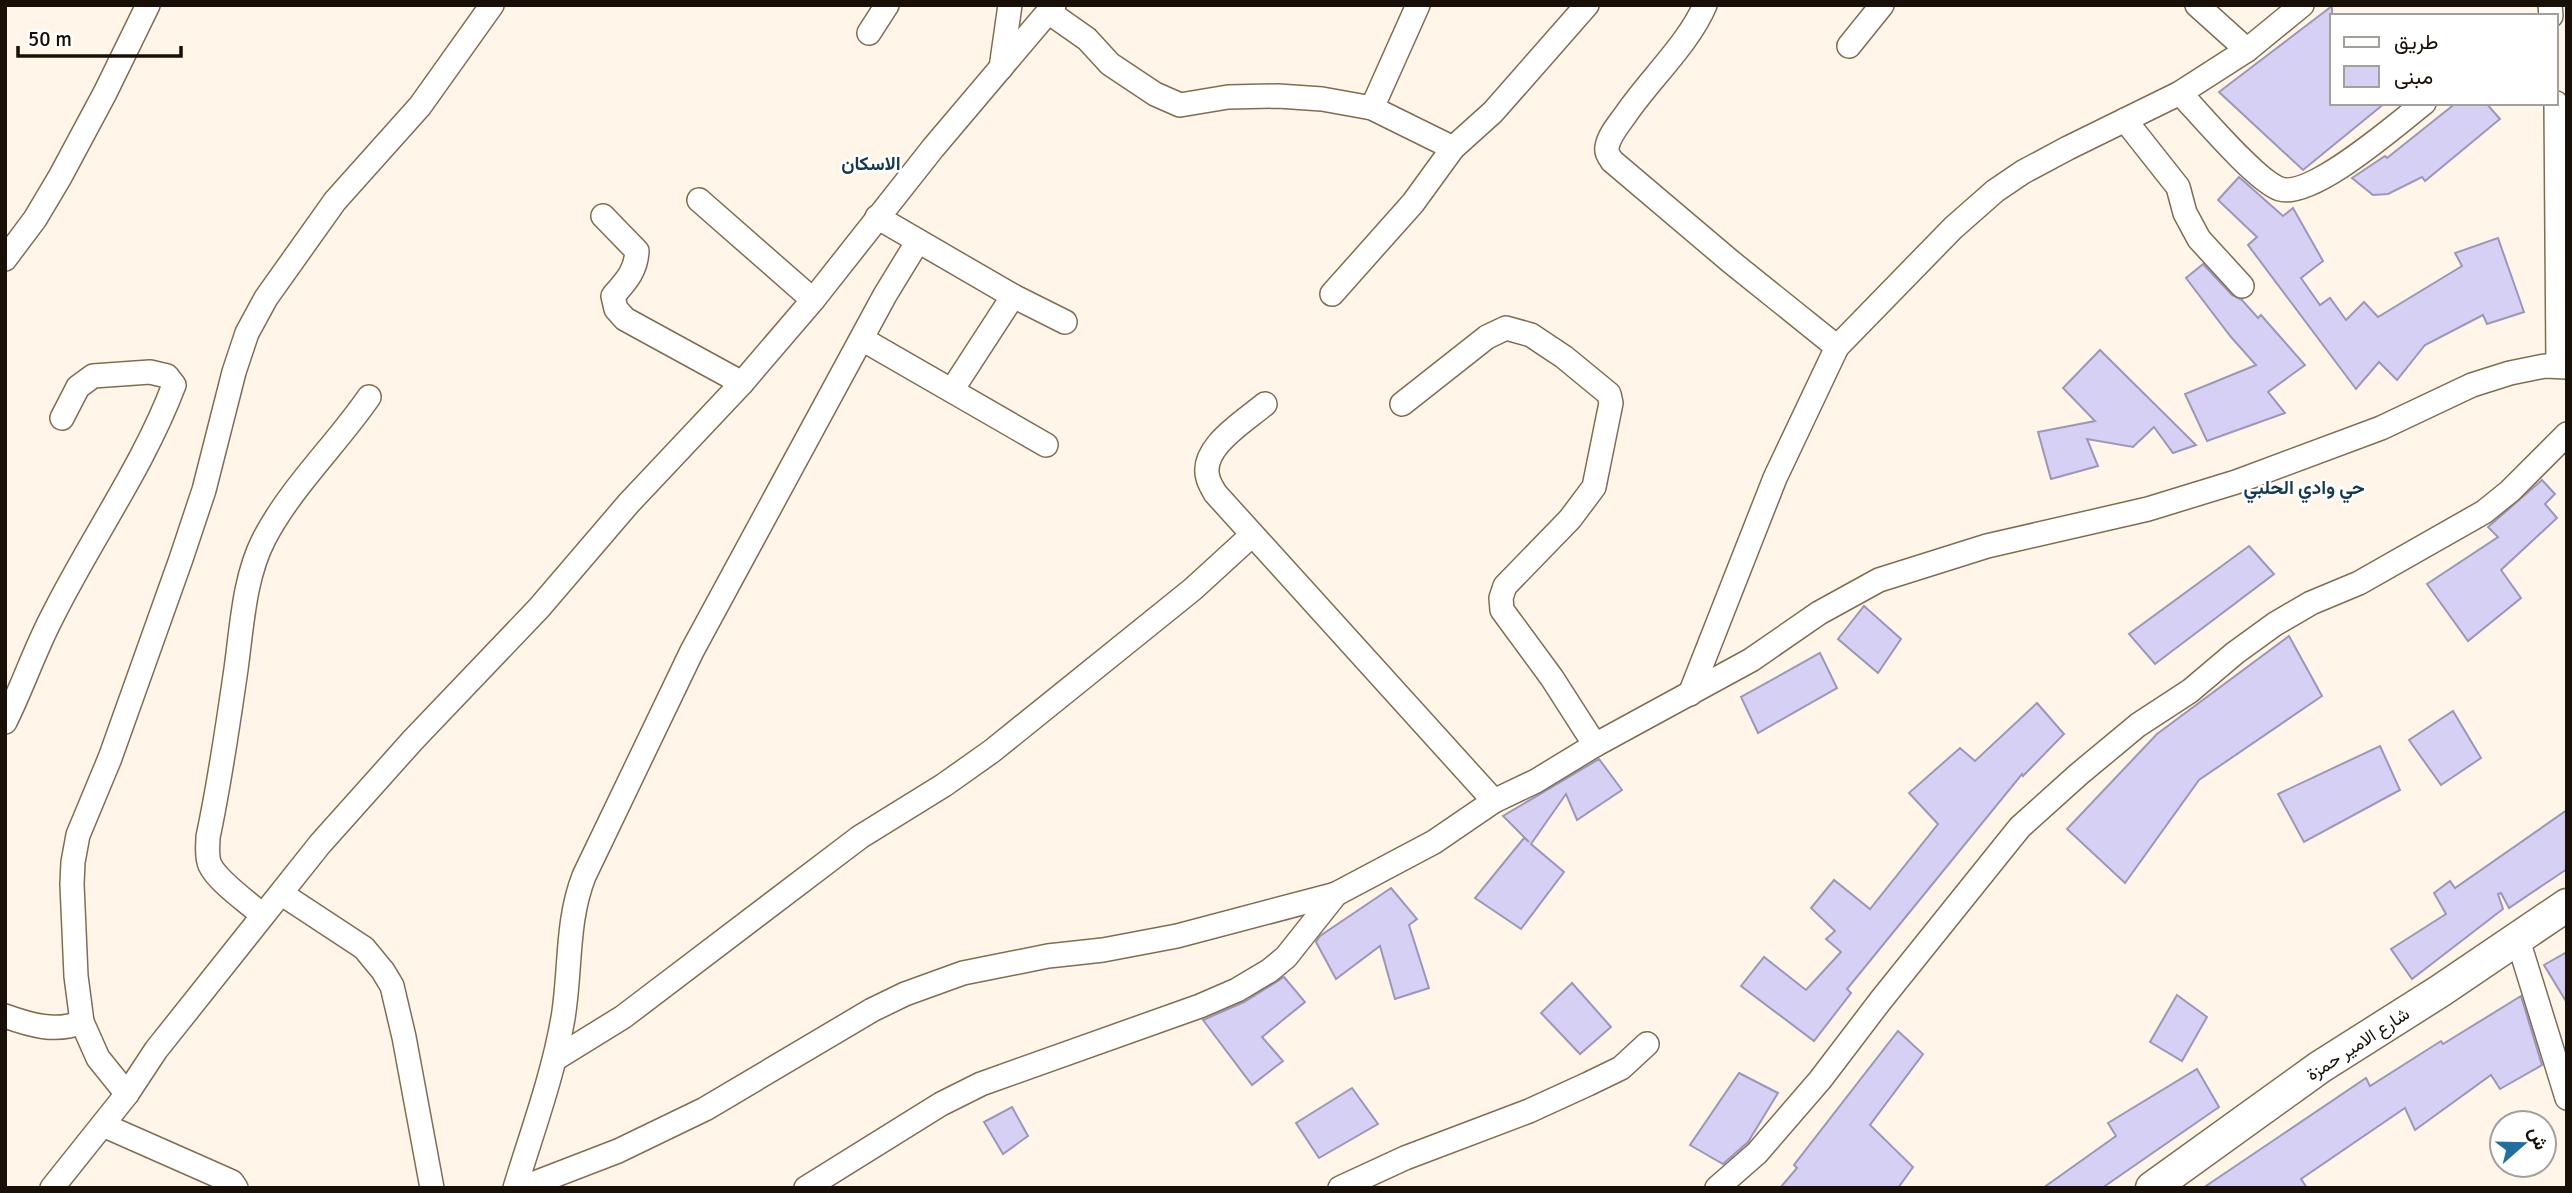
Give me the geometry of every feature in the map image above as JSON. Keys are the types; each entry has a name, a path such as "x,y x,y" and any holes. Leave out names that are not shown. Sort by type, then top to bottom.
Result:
{"main road":[{"name":"شارع الامير حمزة","path":"2152,1188 2320,1067 2518,940 2567,905"}],"street":[{"path":"5,258 36,219 60,177 148,5"},
{"path":"127,1094 98,1058 82,1022 76,976 72,884 78,835 110,758 181,559 204,490 234,372 247,333 273,289 335,201 421,106 492,5"},
{"path":"869,33 887,5"},
{"path":"1001,68 1010,5"},
{"path":"1372,108 1418,5"},
{"path":"1332,294 1413,204 1453,148 1493,112 1587,5"},
{"path":"1705,5 1681,44 1644,88 1614,132 1607,144 1607,152 1612,161 1837,347"},
{"path":"1849,46 1882,5"},
{"path":"2197,5 2247,50"},
{"path":"1690,694 1775,478 1837,347 1953,228 1995,191 2023,172 2180,93 2247,50 2302,5"},
{"path":"52,1188 127,1094 156,1050 320,844 539,608 628,504 742,383 1052,9 1087,39 1110,64 1155,94 1180,105 1228,97 1322,99 1372,108 1453,148"},
{"path":"2180,93 2243,160 2270,185 2282,190 2304,187 2340,167 2421,105"},
{"path":"522,1188 618,1151 705,1109 856,1018 905,994 951,977 989,966 1103,950 1177,936 1336,894 1434,842 1494,801 1536,781 1595,745 1751,660 1819,613 1878,580 1987,546 2148,509 2223,486 2381,428 2472,385 2510,373 2562,366 2556,105"},
{"path":"2125,120 2178,187 2185,213 2199,239 2242,286"},
{"path":"699,200 813,300"},
{"path":"603,216 637,251 636,265 613,296 616,309 625,319 742,383"},
{"path":"877,217 1013,296 1065,322"},
{"path":"515,1188 555,1059 564,1016 573,914 584,876 692,651 918,241"},
{"path":"952,390 1013,296"},
{"path":"1402,404 1487,337 1506,328 1531,335 1564,357 1609,394 1611,403 1594,487 1570,519 1504,586 1501,598 1502,610 1552,678 1595,745"},
{"path":"862,339 1046,445"},
{"path":"5,722 51,619 102,530 165,408 174,385 167,376 150,372 93,376 78,387 62,418"},
{"path":"262,915 217,874 210,865 208,855 208,837 244,607 255,561 264,539 369,397"},
{"path":"1265,404 1214,447 1208,458 1207,477 1215,493 1494,801"},
{"path":"1717,1188 1757,1153 1820,1080 2020,827 2079,774 2138,726 2190,691 2275,624 2311,603 2359,583 2484,512 2519,482 2567,434"},
{"path":"555,1059 623,1017 860,837 944,785 992,751 1177,602 1252,535"},
{"path":"282,894 364,948 392,986 402,1025 432,1188"},
{"path":"806,1188 941,1104 981,1084 1200,1006 1237,990 1269,971 1286,957 1336,894"},
{"path":"2518,940 2567,1098"},
{"path":"5,1016 32,1026 72,1026 82,1022"},
{"path":"1340,1188 1405,1158 1564,1095 1621,1068 1647,1044"},
{"path":"103,1125 232,1182 236,1188"}],"building":[{"path":"2332,6 2330,105 2383,105 2303,170 2219,92"},
{"path":"2453,105 2488,105 2500,119 2425,181 2422,177 2388,194 2373,195 2352,178 2385,156 2387,158"},
{"path":"2239,177 2283,216 2293,208 2323,261 2301,278 2320,305 2330,298 2346,320 2364,302 2378,317 2462,266 2455,253 2498,238 2524,312 2487,324 2483,315 2425,345 2397,380 2379,362 2356,389 2248,245 2257,237 2218,200"},
{"path":"2203,264 2258,318 2261,315 2305,365 2268,392 2285,413 2207,441 2185,394 2256,365 2186,278"},
{"path":"2100,350 2196,445 2173,453 2154,427 2133,447 2087,439 2098,466 2051,479 2038,432 2095,421 2063,388"},
{"path":"2542,480 2555,494 2545,504 2557,518 2501,570 2521,598 2468,641 2427,584 2498,537 2488,527"},
{"path":"2249,546 2274,574 2155,664 2129,634"},
{"path":"1864,606 1901,639 1878,673 1838,639"},
{"path":"2289,636 2322,696 2199,780 2125,883 2067,829 2157,734"},
{"path":"1820,653 1837,688 1758,733 1741,697"},
{"path":"2037,703 2064,734 2023,776 2022,774 1847,989 1851,993 1814,1041 1741,986 1764,957 1806,990 1841,952 1826,939 1835,931 1811,908 1834,880 1870,909 1938,824 1909,793 1960,748 1975,761"},
{"path":"2453,711 2481,758 2441,785 2409,740"},
{"path":"2380,746 2400,790 2304,842 2278,794"},
{"path":"1599,759 1622,790 1577,820 1566,794 1531,844 1564,872 1521,929 1475,898 1524,838 1529,842 1503,816"},
{"path":"2567,810 2567,869 2509,908 2501,893 2498,894 2503,909 2412,979 2391,949 2446,914 2434,893 2450,881 2455,888"},
{"path":"1391,888 1417,919 1409,925 1429,988 1395,999 1380,946 1336,979 1316,942 1320,936"},
{"path":"2567,952 2567,1003 2544,965"},
{"path":"1284,977 1305,1002 1262,1037 1283,1061 1252,1085 1203,1020 1244,1002"},
{"path":"1572,983 1611,1027 1580,1054 1541,1013"},
{"path":"2177,995 2207,1017 2182,1061 2150,1042"},
{"path":"2521,996 2542,1065 2500,1089 2491,1075 2415,1130 2405,1108 2301,1179 2307,1188 2203,1188 2366,1078 2370,1086 2441,1041 2443,1044"},
{"path":"1898,1031 1923,1054 1870,1125 1913,1167 1898,1188 1780,1188 1797,1168 1794,1165"},
{"path":"2197,1069 2219,1107 2102,1188 2043,1188 2116,1136 2108,1123"},
{"path":"1739,1073 1778,1093 1748,1142 1723,1164 1690,1145"},
{"path":"1352,1088 1378,1124 1319,1158 1296,1123"},
{"path":"1012,1107 1028,1136 1003,1154 984,1122"}],"district":[{"name":"الاسكان","path":"871,163"},
{"name":"حي وادي الحلبي","path":"2304,487"}]}
